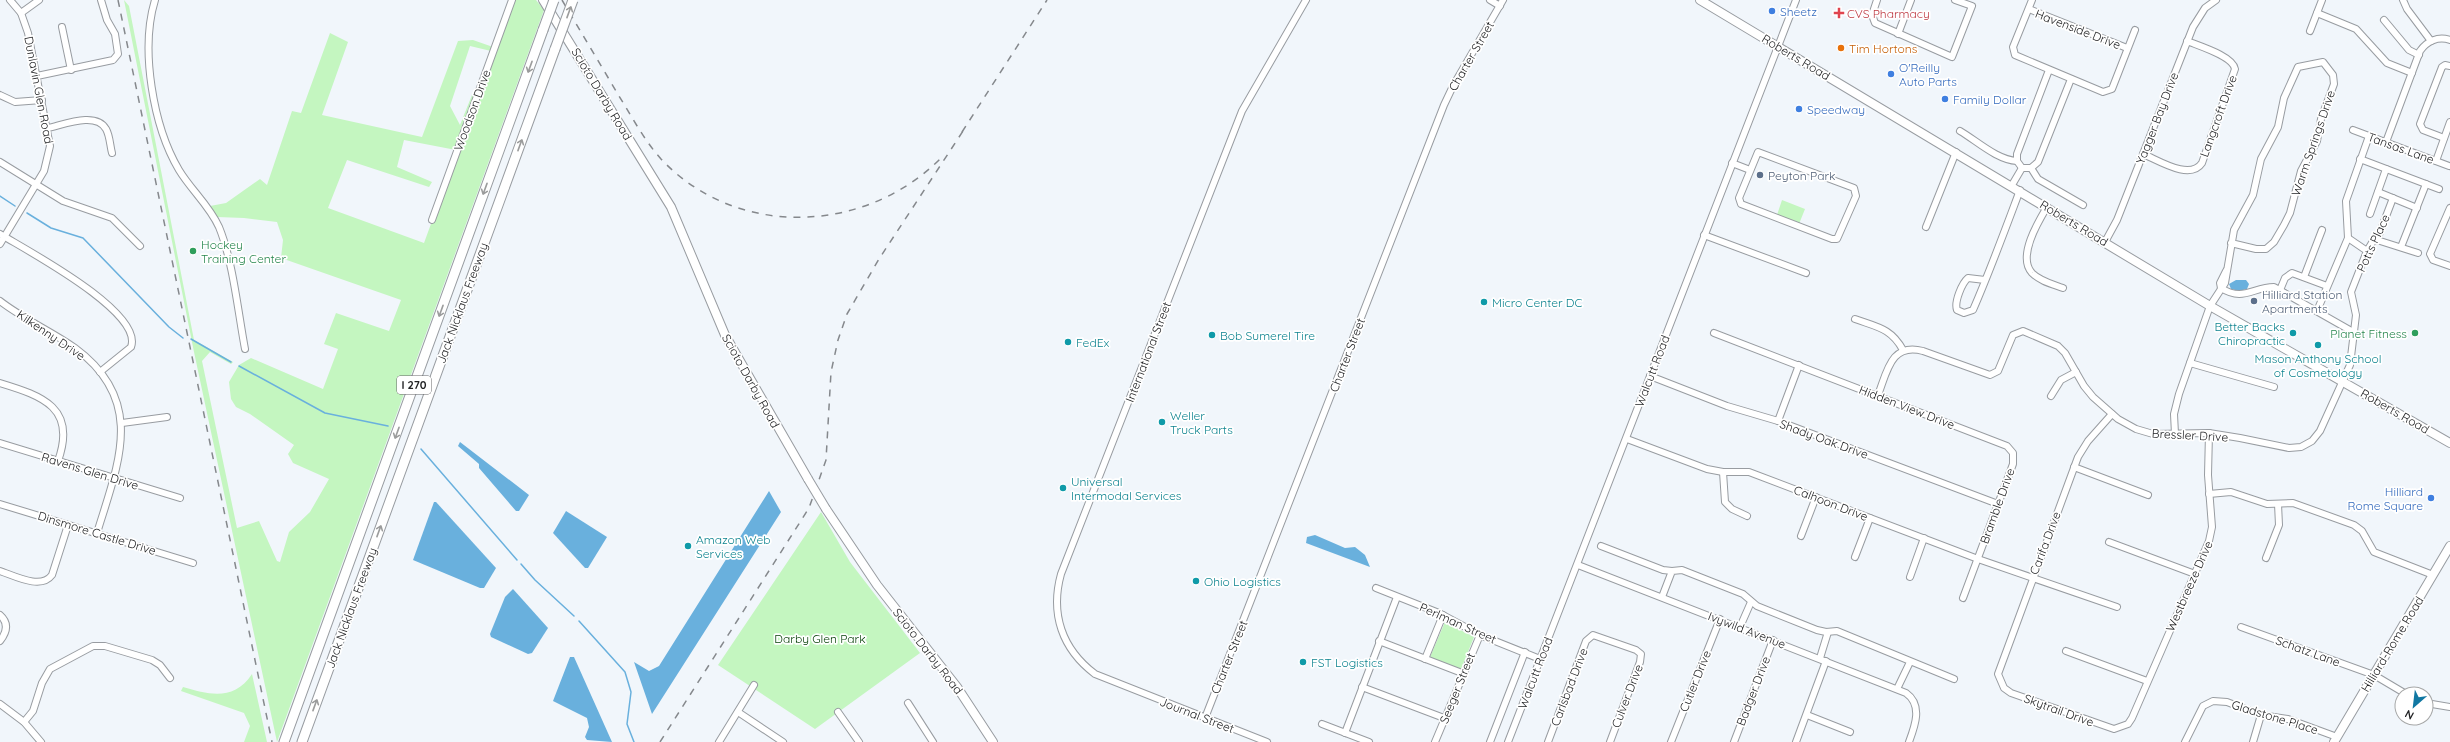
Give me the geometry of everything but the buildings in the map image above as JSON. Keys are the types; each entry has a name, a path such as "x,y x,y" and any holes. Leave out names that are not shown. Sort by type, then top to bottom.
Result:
{"highway":[{"name":"Jack Nicklaus Freeway","path":"284,741 554,0"},
{"name":"Jack Nicklaus Freeway","path":"302,742 573,0"}],"main road":[{"name":"Scioto Darby Road","path":"543,0 665,198 685,238 725,335 826,510 877,585 957,686 992,742"},
{"name":"Roberts Road","path":"1700,0 2012,185 2210,306 2450,443"},
{"name":"Hilliard-Rome Road","path":"2336,739 2450,546"}],"street":[{"name":"Dunlavin Glen Road","path":"0,244 2,235 37,184 50,154 48,128 28,32 21,13 10,0"},
{"path":"21,13 39,0"},
{"path":"37,76 113,60 118,54 115,34 107,20 101,0"},
{"path":"155,0 150,20 148,54 161,125 169,151 180,172 209,208 219,228 226,252 246,349"},
{"name":"Woodson Drive","path":"432,220 512,0"},
{"name":"International Street","path":"1127,688 1095,674 1082,663 1070,648 1058,618 1057,596 1059,582 1242,111 1306,0"},
{"path":"1490,0 1502,3"},
{"name":"Walcutt Road","path":"1508,742 1627,439 1704,234 1796,0"},
{"path":"1877,0 1873,20 1875,23 1952,57 1972,6 1955,0"},
{"path":"1898,34 1911,0"},
{"path":"2032,0 2013,47 2013,51 2018,57 2103,92 2112,89 2135,30"},
{"name":"Yagger Bay Drive","path":"2105,242 2117,220 2187,41 2198,17 2216,0"},
{"path":"2310,31 2322,0"},
{"path":"2403,0 2407,9 2431,41"},
{"name":"Charter Street","path":"1205,718 1444,105 1453,86 1502,3"},
{"name":"Havenside Drive","path":"2028,9 2128,48"},
{"path":"2316,13 2356,29 2387,63 2412,73"},
{"path":"2384,20 2408,50 2419,55"},
{"path":"62,27 71,70"},
{"path":"2386,142 2419,55 2431,41 2440,38 2450,40"},
{"name":"Langcroft Drive","path":"2143,154 2182,170 2194,170 2202,163 2235,69 2232,62 2226,57 2187,41"},
{"name":"Warm Springs Drive","path":"2319,61 2328,66 2333,75 2334,84 2321,119 2317,141 2301,171 2292,209 2274,242 2266,249 2256,249 2231,243 2234,230 2253,195 2261,159 2278,126 2282,105 2296,70 2302,64 2319,61"},
{"path":"2444,138 2423,130 2420,124 2442,67 2445,65 2450,66"},
{"path":"2022,168 2017,161 2017,154 2049,70"},
{"path":"2022,168 2031,168 2038,162 2071,79"},
{"path":"0,95 15,102 42,100"},
{"path":"48,128 89,120 97,121 106,129 112,153"},
{"path":"2436,161 2450,122"},
{"name":"Tansas Lane","path":"2353,130 2449,166"},
{"path":"1960,131 1991,150 2001,159 2017,161"},
{"path":"2317,311 2326,286 2348,238 2345,204 2369,136"},
{"path":"1759,152 1854,188 1856,196 1837,239 1832,239 1741,204 1739,198 1750,170 1756,154 1759,152"},
{"path":"1926,227 1956,152"},
{"path":"2360,159 2439,189"},
{"path":"0,162 63,201 112,218 140,246"},
{"path":"1732,163 1750,170"},
{"path":"2012,185 2022,168"},
{"path":"2031,168 2038,179 2082,205"},
{"path":"2370,214 2386,169"},
{"path":"2401,247 2426,184"},
{"path":"1985,280 1968,278 1964,281 1956,305 1957,310 1964,314 1973,310 1985,280 2020,190"},
{"path":"2378,192 2417,208"},
{"name":"Potts Place","path":"2343,382 2352,359 2355,333 2356,315 2351,292 2367,251 2373,241 2377,240 2393,198"},
{"path":"2047,207 2028,248 2027,261 2029,268 2038,277 2063,288"},
{"path":"2450,208 2430,254 2433,260 2450,266"},
{"path":"2304,277 2322,230"},
{"path":"1704,234 1806,273"},
{"path":"2,235 86,286 105,301 129,328 133,334 131,347 100,372"},
{"path":"2348,238 2367,251"},
{"path":"2377,240 2418,253"},
{"path":"2175,434 2175,405 2210,306 2225,283 2231,243"},
{"path":"2280,290 2287,276 2295,274 2326,286"},
{"path":"2221,288 2237,295 2272,287 2280,290 2355,333"},
{"name":"Kilkenny Drive","path":"0,301 76,349 100,372 111,390 122,423"},
{"path":"1855,319 1890,332 1903,350 1891,361 1878,395"},
{"name":"Bressler Drive","path":"1903,350 1913,349 1923,351 1990,375 1998,371 2010,338 2014,333 2023,331 2058,346 2065,352 2084,386 2112,414 2126,425 2144,432 2209,434 2240,438 2289,448 2301,447 2312,441 2320,431 2343,382"},
{"name":"Hidden View Drive","path":"1714,333 2000,443 2007,446 2013,453"},
{"path":"2190,363 2274,387"},
{"path":"1778,422 1799,365"},
{"path":"2051,396 2061,380 2076,372"},
{"name":"Shady Oak Drive","path":"1650,376 1727,406 1778,422 1998,504"},
{"path":"0,383 41,397 55,408 62,421 64,436 58,461"},
{"name":"Carifa Drive","path":"2000,682 2000,667 2074,467 2084,445 2112,414"},
{"path":"97,533 114,478 121,446 122,423 167,417"},
{"name":"Westbreeze Drive","path":"2121,728 2132,718 2195,574 2211,533 2209,494 2209,434"},
{"name":"Calhoon Drive","path":"1627,439 1707,469 1723,472 1748,472 1978,559 2117,607"},
{"name":"Ravens Glen Drive","path":"0,443 180,498"},
{"name":"Bramble Drive","path":"1963,598 2013,464 2013,453"},
{"path":"2074,467 2148,495"},
{"path":"1723,472 1723,496 1725,502 1732,509 1747,516"},
{"path":"2209,494 2231,492 2261,503 2293,503 2354,525 2362,531 2374,552 2433,575"},
{"path":"1801,536 1816,497"},
{"name":"Dinsmore Castle Drive","path":"0,504 193,563"},
{"path":"2266,558 2279,525 2278,504"},
{"path":"1855,558 1870,518"},
{"path":"0,571 39,583 46,581 52,575 68,525"},
{"path":"1910,578 1924,538"},
{"path":"2109,542 2195,574"},
{"path":"1601,546 1663,570 1682,570 1743,594 1757,606 1808,626 1828,632 1837,631 1902,656 1910,662 1954,679"},
{"name":"Ivywild Avenue","path":"1578,565 1897,689 1908,695 1912,700 1917,716 1909,742"},
{"path":"1662,597 1672,571"},
{"name":"Perlman Street","path":"1376,588 1443,615 1480,635 1540,659"},
{"path":"1345,733 1397,597"},
{"path":"1740,627 1751,602"},
{"path":"0,615 5,620 7,626 5,635 0,641"},
{"path":"1424,660 1443,615"},
{"name":"Cutler Drive","path":"1671,742 1720,619"},
{"name":"Schatz Lane","path":"2241,627 2374,675 2394,687"},
{"path":"1820,658 1828,632"},
{"name":"Seeger Street","path":"1435,742 1462,673 1480,635"},
{"name":"Carlsbad Drive","path":"1548,742 1586,641 1592,635"},
{"name":"Culver Drive","path":"1592,635 1636,650 1641,654 1640,662 1610,742"},
{"name":"Badger Drive","path":"1734,742 1773,640"},
{"path":"1380,641 1424,660 1462,673"},
{"path":"24,722 33,711 42,683 50,669 93,646 105,646 152,660 160,665 170,678"},
{"path":"2066,651 2147,681"},
{"path":"1490,742 1525,652"},
{"path":"1796,742 1826,661"},
{"path":"1897,689 1910,662"},
{"name":"Skytrail Drive","path":"2000,682 2011,693 2106,728 2121,728"},
{"path":"719,742 754,685"},
{"path":"1362,687 1444,718"},
{"name":"Journal Street","path":"1127,688 1267,742"},
{"name":"Gladstone Place","path":"2185,742 2203,706 2213,701 2228,702 2262,715 2288,718 2336,739"},
{"path":"908,703 934,742"},
{"path":"0,704 24,722 41,742"},
{"path":"2434,704 2450,707"},
{"path":"738,712 783,742"},
{"path":"838,712 859,742"},
{"path":"1807,715 1850,732"},
{"path":"2254,742 2262,715"},
{"path":"1322,724 1369,742"}],"green space":[{"path":"124,0 129,6 194,340 233,362 231,364 210,352 202,361 237,528 259,521 277,561 280,562 289,532 310,512 329,479 293,463 288,454 294,445 250,414 236,407 231,399 229,382 239,365 251,358 323,389 338,349 324,344 336,313 389,331 401,300 281,258 283,240 277,222 244,218 217,217 210,206 226,203 260,179 267,185 292,111 301,113 330,33 348,42 322,115 422,137 458,41 473,40 493,47 491,51 470,46 450,106 460,125 472,95 476,96 456,150 404,140 397,167 432,182 429,187 347,160 328,208 424,243 512,2 515,0 536,0 544,10 277,742 194,352"},
{"path":"1782,200 1805,209 1799,224 1777,215"},
{"name":"Darby Glen Park","path":"821,512 850,562 920,653 815,729 718,665"},
{"path":"1445,622 1474,637 1461,669 1430,657"},
{"path":"252,674 267,742 244,742 250,726 244,713 181,691 183,687 212,694 221,694 237,689 245,683"}],"water":[{"path":"2236,280 2246,280 2249,284 2247,289 2239,291 2231,289 2229,284"},
{"path":"460,442 529,495 519,511 516,511 479,468 479,464 458,446"},
{"path":"769,491 781,512 652,714 634,662 649,671 659,666"},
{"path":"434,502 436,502 496,568 484,588 480,588 413,560"},
{"path":"566,511 607,537 588,568 585,568 553,533"},
{"path":"1315,535 1345,548 1355,547 1365,555 1370,567 1306,543 1307,537"},
{"path":"513,589 548,628 532,653 528,654 491,637 490,634 505,597"},
{"path":"570,657 574,657 612,742 587,740 585,737 589,727 587,718 553,701"}],"waterway":[{"path":"0,196 15,206"},
{"path":"27,213 51,228 83,238 169,327 183,338"},
{"path":"191,339 231,362"},
{"path":"239,366 325,413 388,426"},
{"path":"421,449 517,560"},
{"path":"521,564 535,580 574,616"},
{"path":"579,621 625,672 631,692 627,724 634,742"}],"railway":[{"path":"118,0 272,742"},
{"path":"562,0 634,120 655,152 661,159 692,185 726,204 764,214 802,217 840,213 877,201 912,183 942,157"},
{"path":"962,132 1047,0"},
{"path":"660,742 809,508 826,460 831,372 838,340 847,314 879,259 965,128"}],"place":[{"name":"Sheetz","path":"1772,11"},
{"name":"CVS Pharmacy","path":"1839,13"},
{"name":"Tim Hortons","path":"1841,48"},
{"name":"O'Reilly Auto Parts","path":"1891,74"},
{"name":"Family Dollar","path":"1945,99"},
{"name":"Speedway","path":"1799,109"},
{"name":"Peyton Park","path":"1760,175"},
{"name":"Hockey Training Center","path":"193,251"},
{"name":"Hilliard Station Apartments","path":"2254,301"},
{"name":"Micro Center DC","path":"1484,302"},
{"name":"Better Backs Chiropractic","path":"2293,333"},
{"name":"Planet Fitness","path":"2415,333"},
{"name":"Bob Sumerel Tire","path":"1212,335"},
{"name":"FedEx","path":"1068,342"},
{"name":"Mason Anthony School of Cosmetology","path":"2318,345"},
{"name":"Weller Truck Parts","path":"1162,422"},
{"name":"Universal Intermodal Services","path":"1063,488"},
{"name":"Hilliard Rome Square","path":"2431,498"},
{"name":"Amazon Web Services","path":"688,546"},
{"name":"Ohio Logistics","path":"1196,581"},
{"name":"FST Logistics","path":"1303,662"}]}
